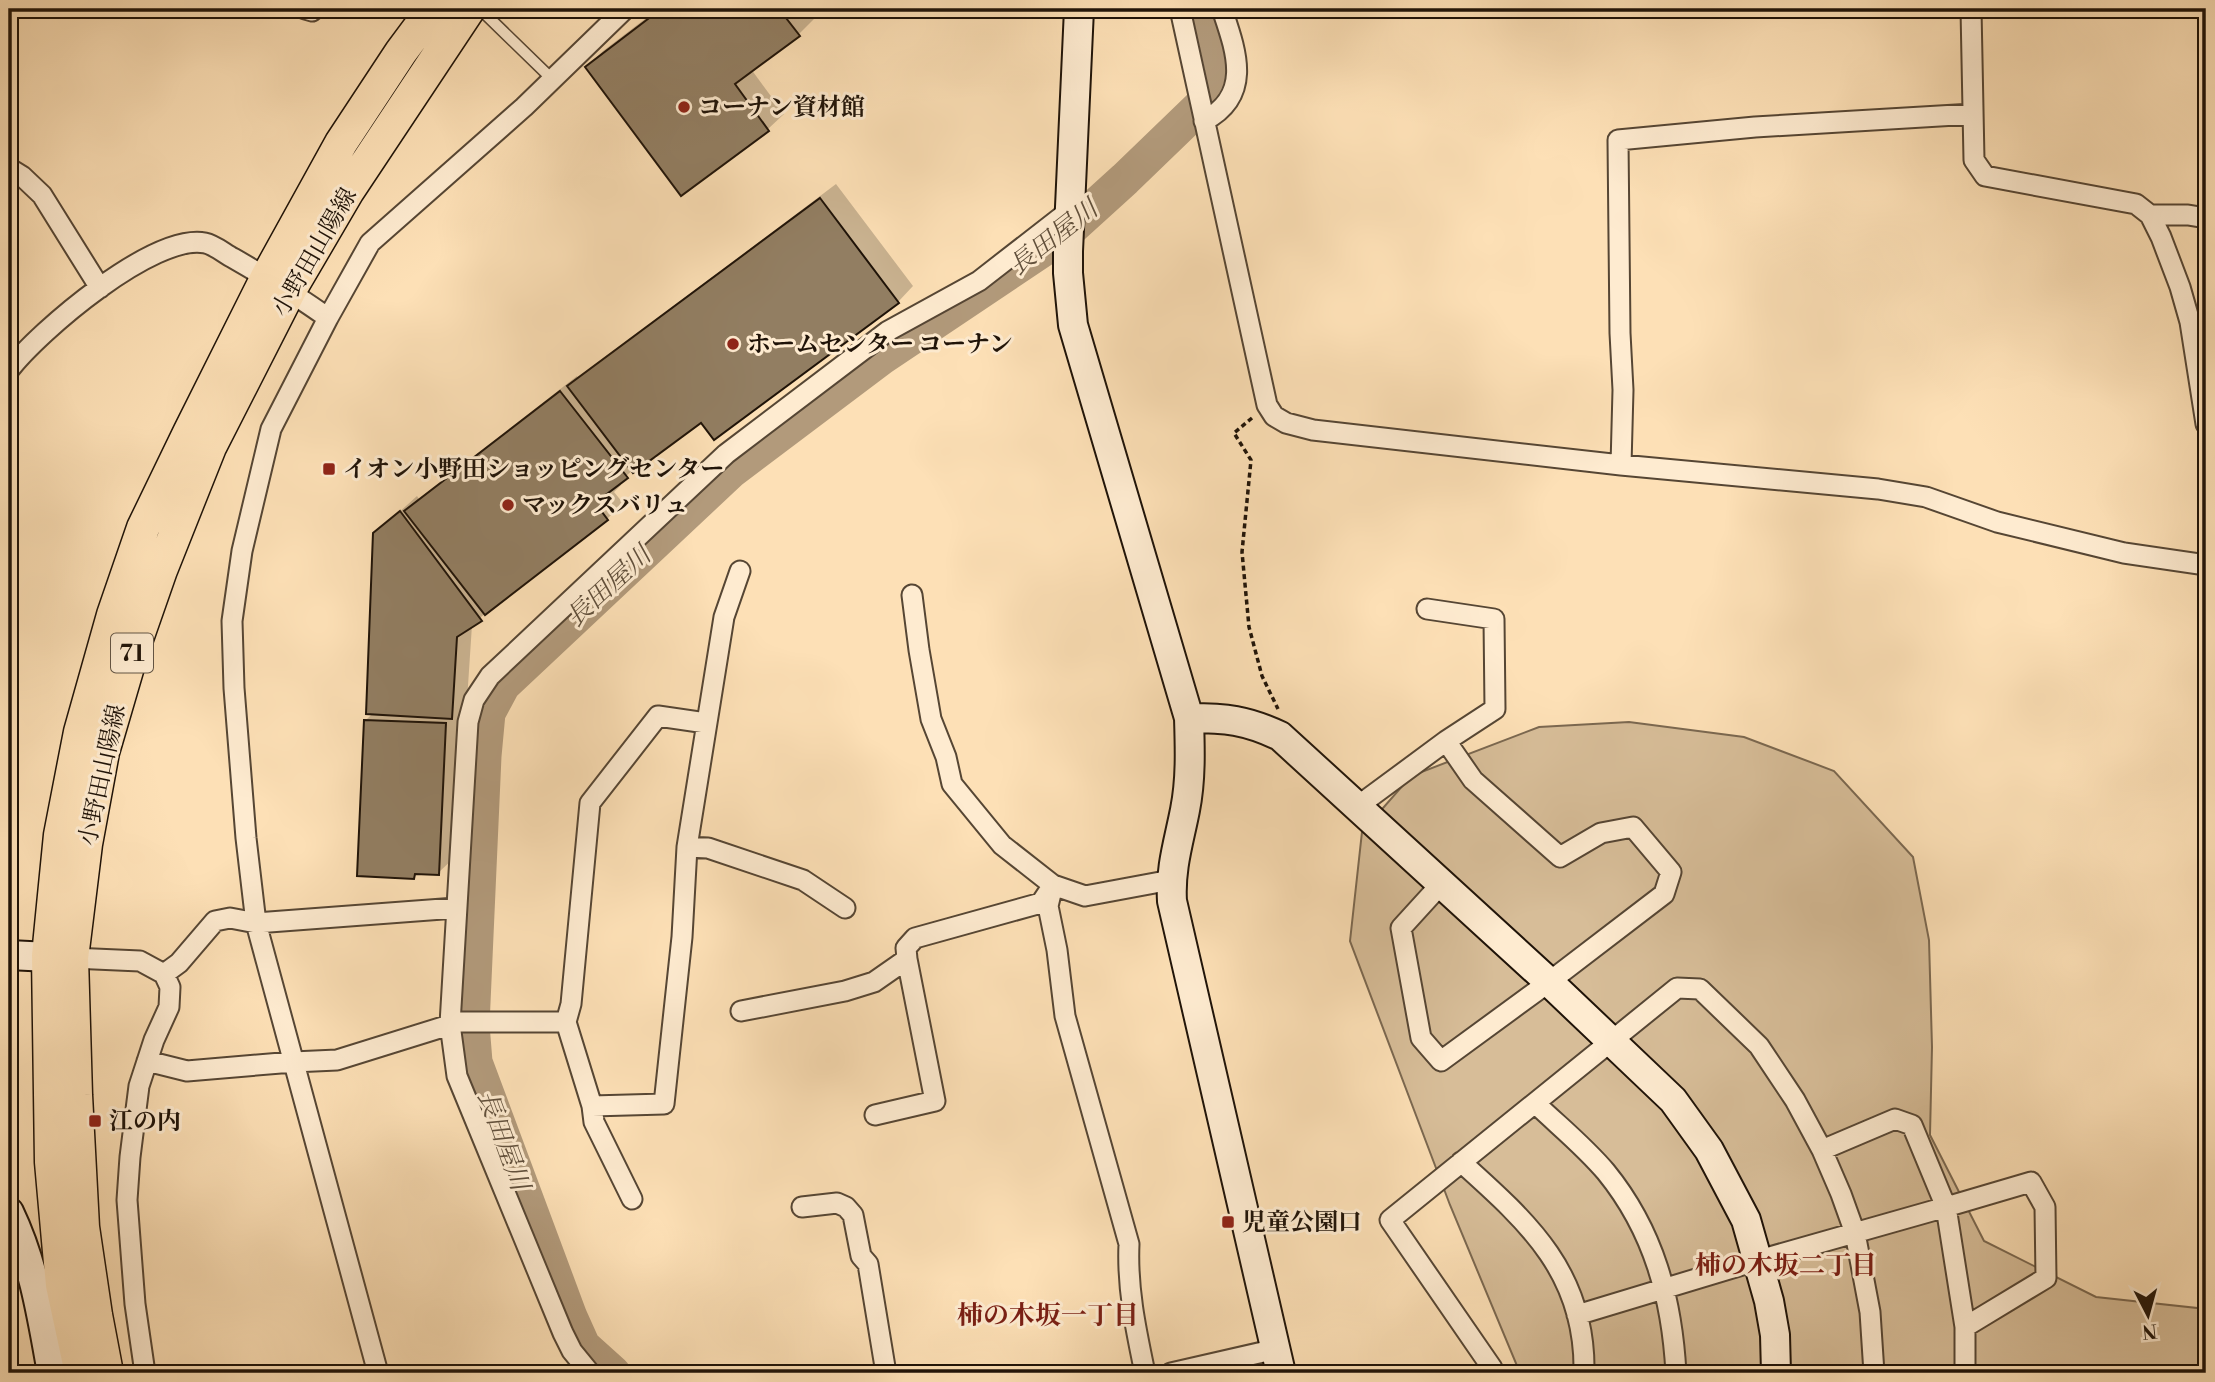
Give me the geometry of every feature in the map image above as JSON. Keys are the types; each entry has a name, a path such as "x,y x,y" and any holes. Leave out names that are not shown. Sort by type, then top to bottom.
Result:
{"main road":[{"name":"小野田山陽線","path":"81,1373 62,1285 51,1162 60,957 86,844 103,752 132,653 161,570 278,284 341,143 433,9"},
{"name":"小野田山陽線","path":"278,284 348,191 469,9"},
{"name":"小野田山陽線","path":"60,957 76,1095 83,1227 107,1373"}],"street":[{"path":"305,9 314,9"},
{"path":"378,1373 256,923 237,729 232,621 242,551 271,429 370,243 524,107 625,9"},
{"path":"1079,9 1068,251 1073,325 1189,718 1190,779 1171,880 1178,928 1279,1361 1171,1373"},
{"path":"1180,9 1267,405 1274,416 1286,423 1313,430 1621,465 1878,489 1926,497 1997,522 2124,553 2206,565"},
{"path":"1203,118 1224,107 1234,90 1238,68 1235,47 1222,9"},
{"path":"1971,9 1974,160 1984,176 2136,204 2150,215 2180,287 2190,322 2206,424"},
{"path":"1621,465 1623,390 1618,141 1755,127 1973,114"},
{"path":"9,168 42,194 100,288"},
{"path":"590,1373 572,1351 457,1076 454,1023 456,908 468,722 474,700 490,676 726,454 888,331 979,281 1069,211"},
{"path":"2150,215 2206,218"},
{"path":"9,370 24,351 100,288 144,259 171,246 207,243 278,284 328,318"},
{"path":"592,1106 664,1104 682,937 687,847 724,617 740,571"},
{"path":"912,595 931,719 946,757 952,785 1002,845 1053,885 1085,896 1171,880"},
{"path":"1359,806 1494,709 1494,619 1427,609"},
{"path":"632,1199 594,1122 592,1106 566,1022 571,1004 590,803 658,716 706,723"},
{"path":"1189,718 1227,718 1258,725 1280,736 1359,806 1673,1100 1709,1150 1746,1220 1769,1301 1775,1335 1776,1373"},
{"path":"1442,883 1401,928 1420,1038 1441,1062 1664,894 1671,872 1633,827 1601,833 1560,857 1473,780 1446,741"},
{"path":"687,847 708,848 803,880 845,908"},
{"path":"875,1115 935,1101 906,948 915,938 1041,903 1053,885"},
{"path":"1053,885 1048,906 1057,950 1065,1016 1129,1244 1128,1275 1132,1314 1145,1373"},
{"path":"164,974 179,963 215,921 230,918 256,923 456,908"},
{"path":"9,955 140,961 164,974 170,987 169,1007 154,1040 139,1086 127,1199 135,1304 145,1373"},
{"path":"741,1011 874,982 907,959"},
{"path":"1492,1373 1492,1368 1390,1220 1677,988 1700,989 1759,1046 1795,1100 1822,1150 1855,1233 1870,1312 1874,1373"},
{"path":"147,1061 187,1071 337,1060 454,1023 566,1022"},
{"path":"1536,1104 1573,1138 1612,1180 1640,1225 1665,1289 1671,1313 1676,1373"},
{"path":"1822,1150 1895,1119 1912,1125 1946,1206 1965,1327 1965,1373"},
{"path":"1461,1161 1514,1211 1547,1249 1560,1270 1581,1329 1584,1373"},
{"path":"1577,1315 2031,1182 2045,1207 2046,1278 1965,1327"},
{"path":"802,1207 837,1203 846,1207 853,1215 861,1256 868,1264 886,1373"},
{"path":"9,1212 27,1254 37,1288 52,1373"}],"lane":[{"path":"480,9 552,79"}],"path":[{"path":"1267,405 1234,433 1251,460 1242,552 1249,627 1262,676 1284,720 1293,747"}],"shaded area":[{"path":"1629,722 1744,737 1834,771 1913,857 1929,940 1932,1047 1930,1135 1984,1241 2096,1297 2206,1309 2206,1373 1520,1373 1450,1205 1350,941 1362,832 1411,776 1539,727"}],"building":[{"name":"コーナン資材館","path":"661,9 779,9 800,36 735,84 769,131 681,196 585,67"},
{"name":"ホームセンター コーナン","path":"820,198 899,303 714,440 701,423 633,473 567,386"},
{"name":"マックスバリュ","path":"560,391 628,478 603,497 607,502 599,508 608,520 485,615 404,511"},
{"path":"400,511 482,621 457,637 452,719 366,714 373,533"},
{"path":"364,720 446,723 439,875 415,874 414,879 357,876"}],"waterway":[{"name":"長田屋川","path":"613,1373 583,1346 570,1317 475,1062 472,1025 488,713 503,685 731,471 881,358 1060,238 1210,97 1223,72 1209,9"}],"place":[{"name":"コーナン資材館","path":"684,107"},
{"name":"ホームセンター コーナン","path":"733,344"},
{"name":"イオン小野田ショッピングセンター","path":"329,469"},
{"name":"マックスバリュ","path":"508,505"},
{"name":"江の内","path":"95,1121"},
{"name":"児童公園口","path":"1228,1222"}],"district":[{"name":"柿の木坂二丁目","path":"1786,1265"},
{"name":"柿の木坂一丁目","path":"1048,1315"}]}
